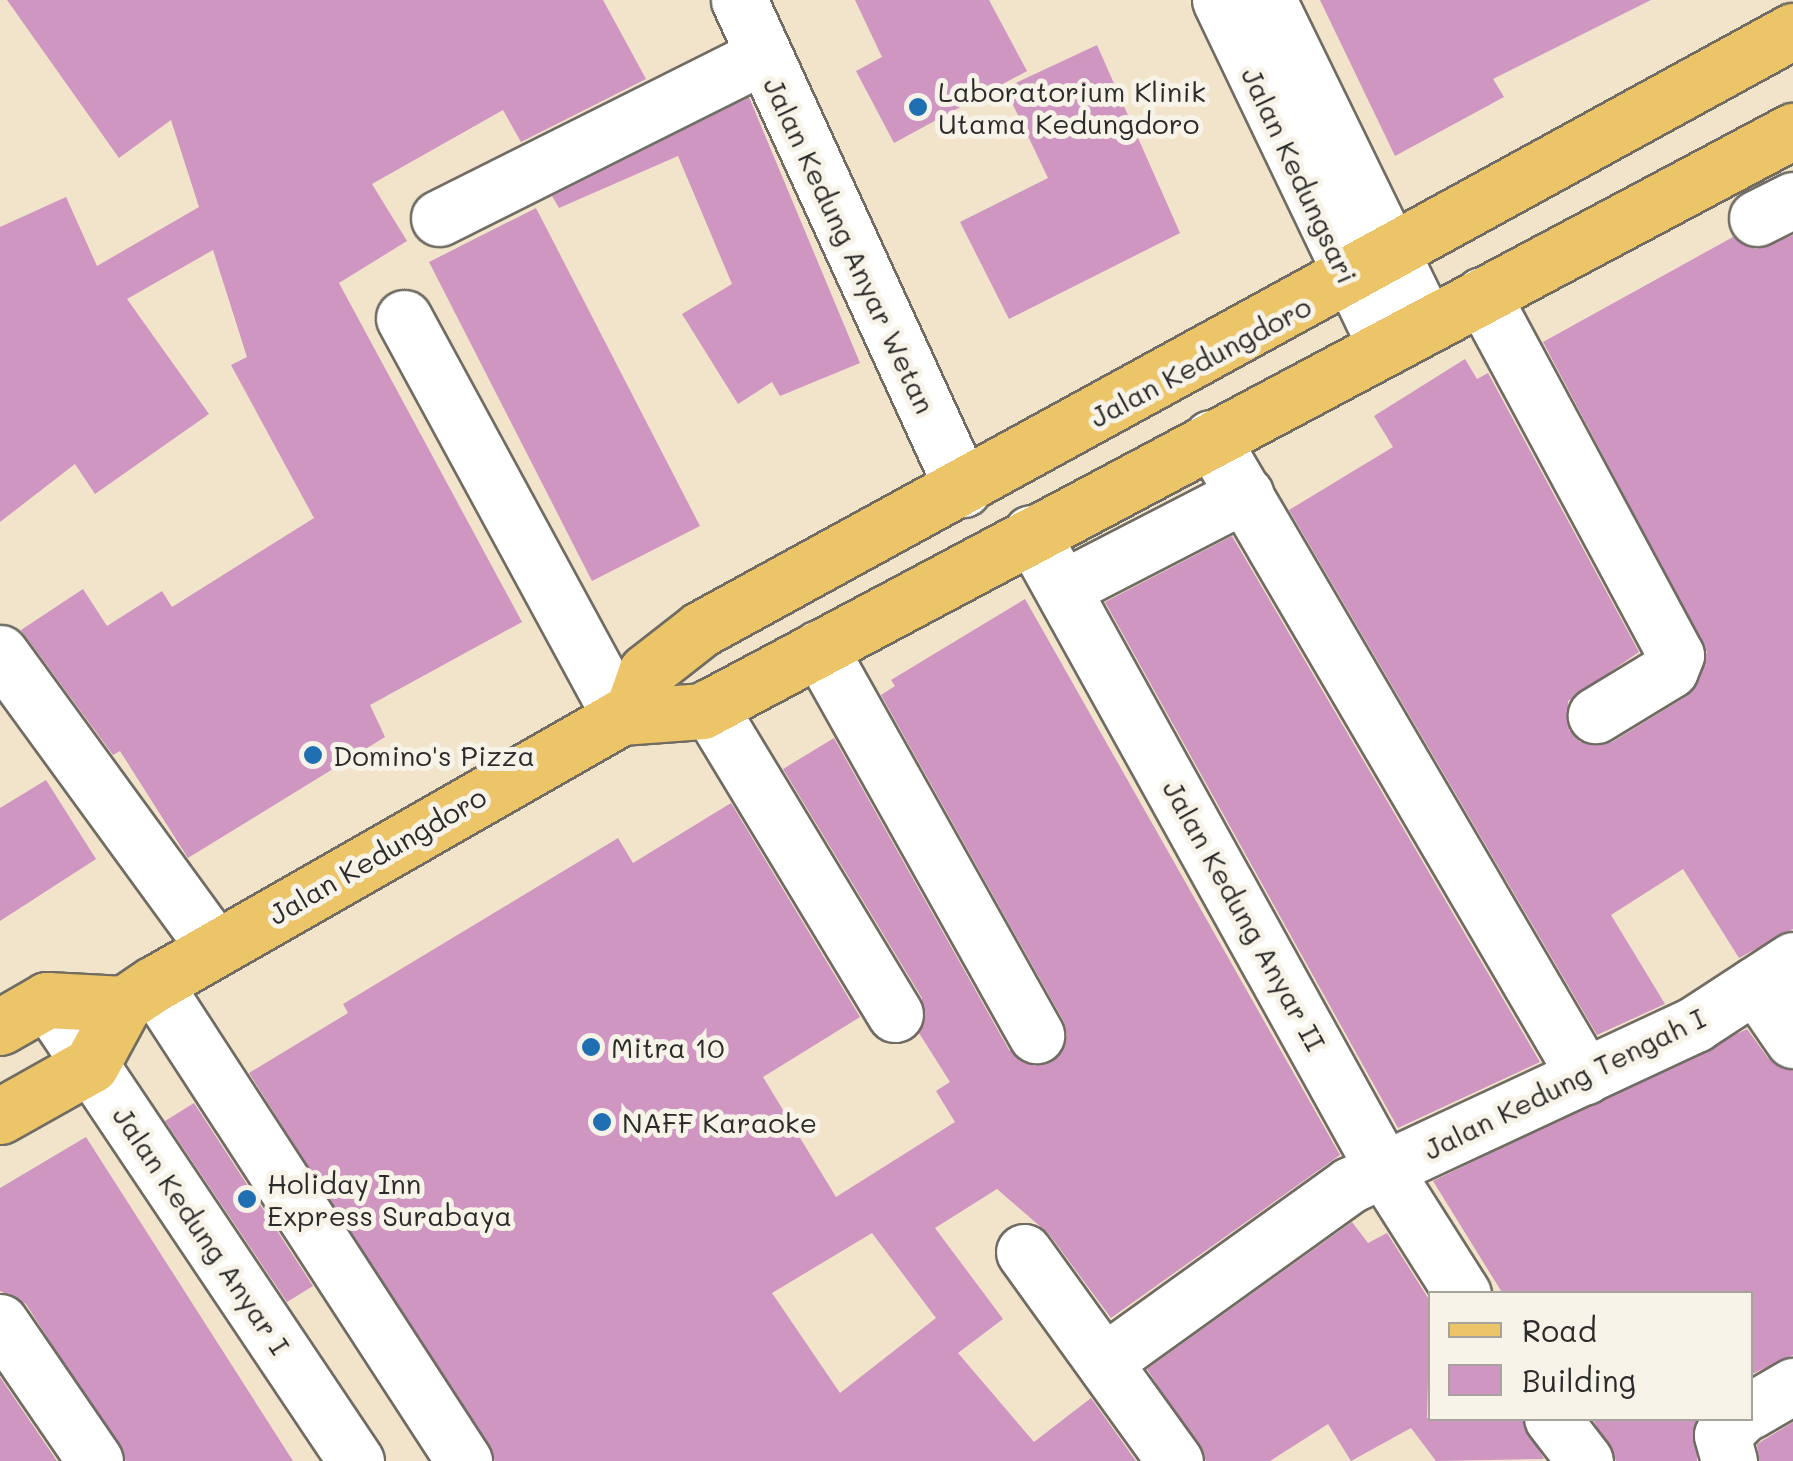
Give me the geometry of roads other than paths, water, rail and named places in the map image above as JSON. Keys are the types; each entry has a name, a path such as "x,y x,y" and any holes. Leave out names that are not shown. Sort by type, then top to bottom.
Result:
{"main road":[{"name":"Jalan Kedungdoro","path":"627,714 646,672 670,650 1370,268 1793,31"},
{"name":"Jalan Kedungdoro","path":"91,1065 139,994 214,947 627,714 709,707 1793,131"},
{"path":"0,1026 48,1000 139,994"},
{"path":"0,1116 91,1065"}],"street":[{"name":"Jalan Kedung Anyar Wetan","path":"739,0 963,489"},
{"name":"Jalan Kedungsari","path":"1220,0 1406,336"},
{"name":"Jalan Kedungsari","path":"1268,0 1370,268"},
{"path":"439,218 762,56"},
{"path":"1482,295 1676,655 1670,670 1596,715"},
{"path":"404,318 627,714"},
{"path":"1212,438 1585,1076"},
{"path":"1065,587 1246,494"},
{"name":"Jalan Kedung Anyar II","path":"1031,533 1065,587 1383,1168 1461,1291"},
{"path":"819,648 1036,1035"},
{"path":"0,653 214,947"},
{"path":"709,707 895,1014"},
{"path":"1774,972 1793,1040"},
{"name":"Jalan Kedung Tengah I","path":"1106,1361 1383,1168 1585,1076 1774,972"},
{"path":"139,994 464,1461"},
{"name":"Jalan Kedung Anyar I","path":"48,1000 356,1461"},
{"path":"1024,1252 1175,1461"},
{"path":"0,1322 95,1461"},
{"path":"1753,1410 1793,1386"},
{"path":"1554,1421 1585,1461"},
{"path":"1729,1461 1722,1435 1735,1421"}],"place":[{"name":"Laboratorium Klinik Utama Kedungdoro","path":"918,107"},
{"name":"Domino's Pizza","path":"313,755"},
{"name":"Mitra 10","path":"591,1047"},
{"name":"NAFF Karaoke","path":"602,1122"},
{"name":"Holiday Inn Express Surabaya","path":"247,1199"}]}
